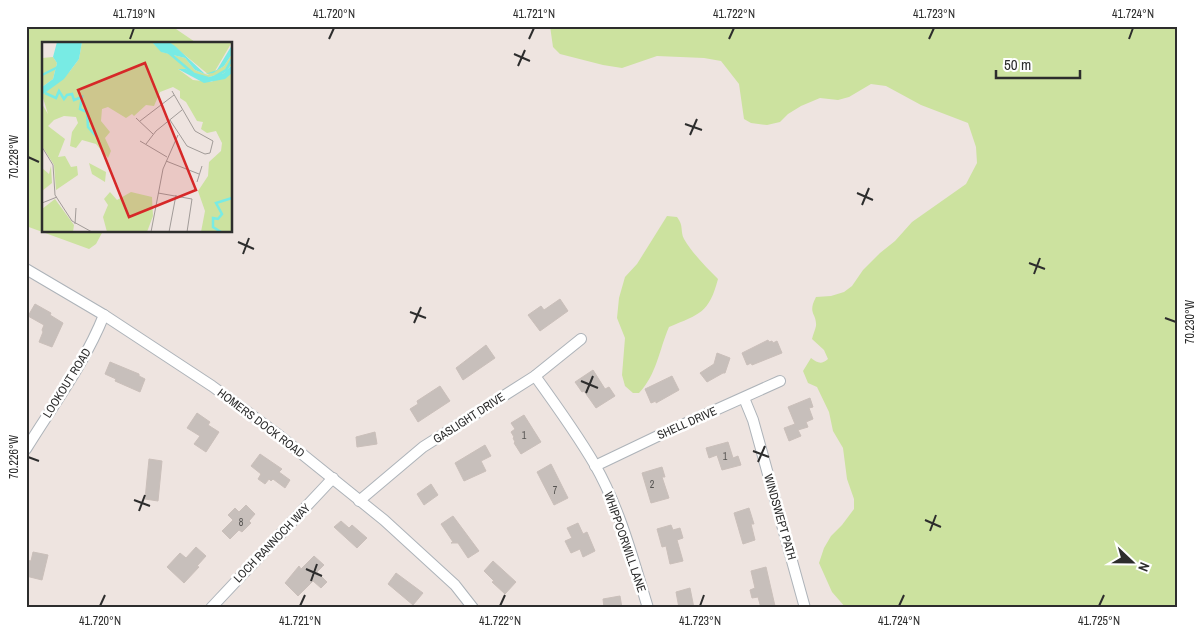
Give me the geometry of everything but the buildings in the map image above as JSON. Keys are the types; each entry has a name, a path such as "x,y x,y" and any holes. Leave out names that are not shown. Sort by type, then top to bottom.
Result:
{"street":[{"name":"HOMERS DOCK ROAD","path":"26,269 104,316 212,386 276,433 384,520 429,560 454,585 473,608"},
{"name":"LOOKOUT ROAD","path":"27,448 77,369 104,316"},
{"name":"GASLIGHT DRIVE","path":"360,501 424,448 535,376 581,339"},
{"name":"WHIPPOORWILL LANE","path":"535,376 596,466 613,502 648,608"},
{"name":"SHELL DRIVE","path":"596,466 780,381"},
{"name":"WINDSWEPT PATH","path":"744,398 753,420 805,608"},
{"name":"LOCH RANNOCH WAY","path":"211,608 333,478"}],"green space":[{"path":"26,26 176,26 176,29 195,42 42,42 42,232 26,226"},
{"path":"550,26 1178,26 1178,608 846,608 832,592 819,563 824,548 831,536 854,509 854,499 847,479 843,448 833,431 829,412 817,387 808,383 803,371 811,358 819,363 828,359 824,350 812,339 816,326 812,310 813,303 816,297 831,296 844,292 852,286 863,270 895,241 912,222 966,184 977,163 976,147 968,123 921,105 886,86 871,84 849,97 838,100 820,98 801,106 788,114 780,122 767,125 751,123 744,119 739,84 721,61 704,58 657,56 622,68 603,65 560,54 553,47"},
{"path":"667,216 677,217 684,239 718,279 711,299 702,311 669,327 650,378 639,393 633,393 625,386 622,375 625,338 617,318 619,298 625,277 637,264"},
{"path":"42,232 102,232 96,244 89,249"}]}
